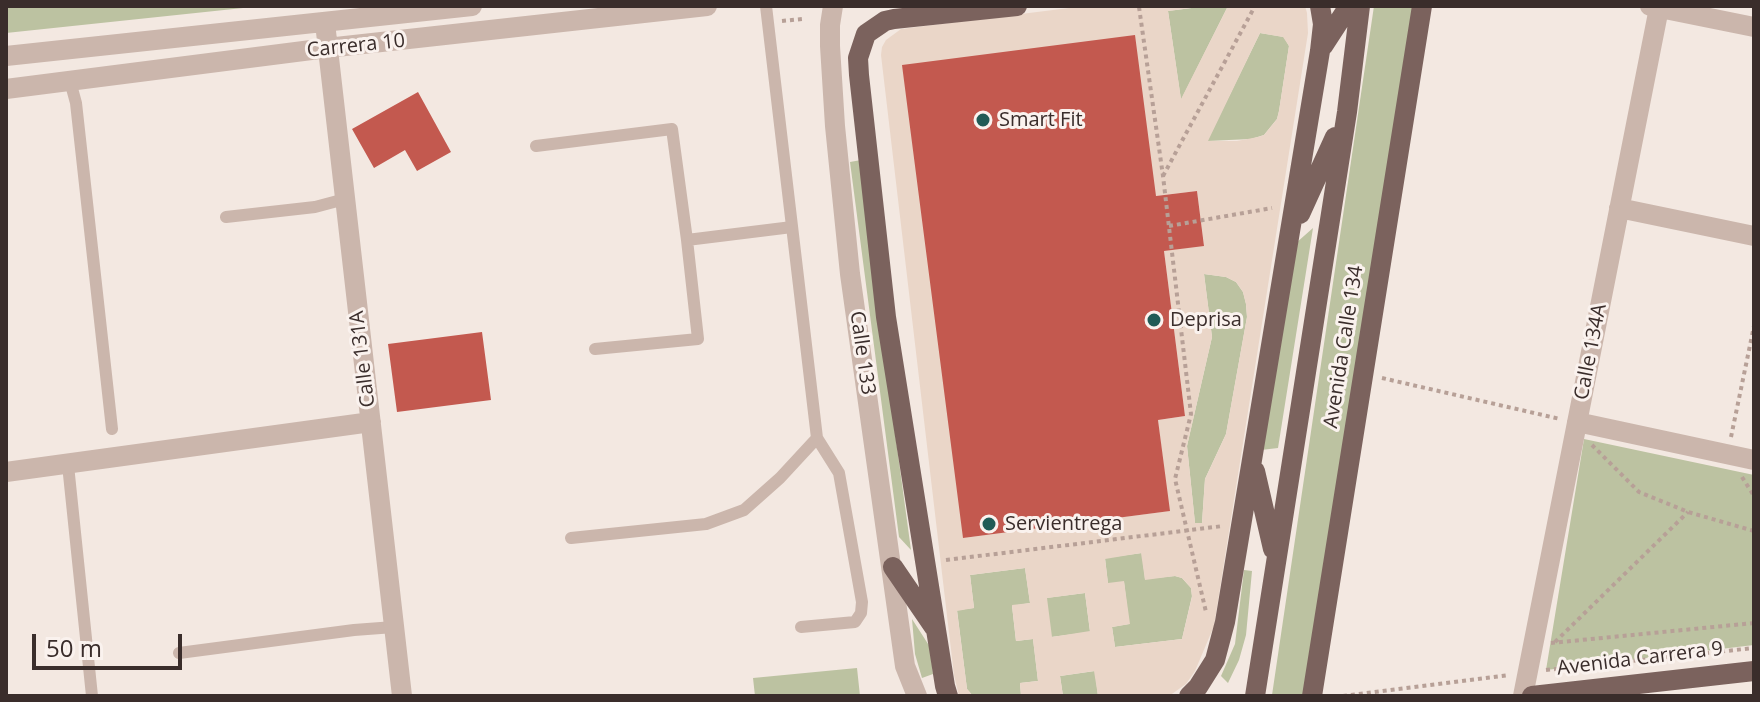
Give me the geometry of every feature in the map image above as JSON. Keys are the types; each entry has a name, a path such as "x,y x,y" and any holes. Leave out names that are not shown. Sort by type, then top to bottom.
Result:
{"main road":[{"path":"948,696 881,281 858,58 866,34 885,21 1017,6"},
{"path":"1189,696 1215,660 1225,622 1320,51 1323,24 1320,6"},
{"path":"1320,51 1349,6"},
{"name":"Avenida Calle 134","path":"1255,696 1347,112 1360,6"},
{"name":"Avenida Calle 134","path":"1312,696 1422,6"},
{"path":"1289,239 1347,112"},
{"path":"1252,459 1275,561"},
{"path":"893,567 936,630"},
{"name":"Avenida Carrera 9","path":"1532,696 1754,671"}],"street":[{"name":"Carrera 10","path":"6,56 472,6"},
{"name":"Carrera 10","path":"6,89 327,48 707,6"},
{"name":"Calle 133","path":"833,6 830,25 835,126 850,274 905,666 917,696"},
{"path":"1654,7 1754,27"},
{"name":"Calle 134A","path":"1523,696 1619,208 1654,7"},
{"name":"Calle 131A","path":"325,23 402,696"},
{"path":"1619,208 1754,236"},
{"path":"6,472 371,422"},
{"path":"1577,422 1754,460"}],"lane":[{"path":"766,6 817,438 839,473 862,602 861,613 855,622 801,627"},
{"path":"70,81 76,103 112,429"},
{"path":"536,146 672,129 698,339 595,349"},
{"path":"226,217 315,207 345,199"},
{"path":"687,240 792,227"},
{"path":"571,538 706,524 744,510 780,478 817,438"},
{"path":"68,465 92,696"},
{"path":"179,653 394,627"}],"path":[{"path":"1163,176 1255,6"},
{"path":"1139,7 1191,414 1175,479 1206,612"},
{"path":"1169,226 1272,208"},
{"path":"1727,454 1754,326"},
{"path":"1364,374 1577,422 1596,451 1639,492 1688,512 1754,531"},
{"path":"1554,643 1688,512"},
{"path":"926,563 1225,525"},
{"path":"1533,646 1754,623"}],"green space":[{"path":"6,6 262,6 6,33"},
{"path":"1228,6 1181,100 1168,11"},
{"path":"1374,6 1414,6 1304,694 1272,695"},
{"path":"1260,33 1284,37 1289,46 1277,119 1264,135 1251,139 1207,141"},
{"path":"861,160 911,550 899,537 850,162"},
{"path":"1313,228 1278,448 1261,450 1296,243"},
{"path":"1204,274 1226,277 1236,282 1243,292 1247,317 1226,434 1205,479 1202,523 1195,523 1187,446 1212,337"},
{"path":"1584,439 1754,475 1754,645 1546,670"},
{"path":"1142,553 1145,579 1175,576 1182,578 1191,588 1182,639 1115,647 1112,627 1129,624 1124,582 1108,584 1105,558"},
{"path":"1025,568 1030,603 1012,606 1016,641 1033,639 1038,681 1020,683 1021,696 973,696 967,689 957,610 974,608 970,575"},
{"path":"1244,570 1252,571 1246,635 1228,683 1221,676 1235,644"},
{"path":"1085,593 1090,632 1051,637 1046,598"},
{"path":"912,619 930,647 933,674 922,678 915,654"},
{"path":"857,668 860,696 755,696 753,678"},
{"path":"1095,671 1098,696 1063,696 1060,676"}],"shaded area":[{"path":"1085,6 1207,6 1168,11 1181,99 1228,6 1305,6 1308,33 1214,626 1195,671 1186,684 1169,696 1098,696 1094,671 1060,676 1063,696 1021,696 1020,683 1038,681 1033,639 1016,641 1012,605 1030,603 1025,568 970,575 974,608 957,611 967,689 973,696 959,696 954,675 881,55 886,40 901,29","holes":["1260,33 1283,37 1289,46 1277,119 1264,135 1258,137 1208,141","1197,191 1204,245 1164,251 1185,416 1158,420 1169,511 963,538 1156,196","1204,274 1226,277 1236,282 1243,292 1247,317 1226,434 1205,479 1202,523 1195,523 1187,446 1212,337","1141,553 1145,580 1182,578 1191,588 1192,597 1182,639 1115,647 1112,627 1130,624 1124,581 1108,583 1105,559","1085,593 1090,631 1052,637 1047,598"]}],"building":[{"path":"1135,35 1156,196 1197,191 1204,246 1164,251 1185,416 1158,420 1170,511 963,538 902,65"},
{"path":"418,92 451,152 417,171 405,150 374,168 352,129"},
{"path":"482,332 491,400 397,412 388,344"}],"place":[{"name":"Smart Fit","path":"983,120"},
{"name":"Deprisa","path":"1154,320"},
{"name":"Servientrega","path":"989,524"}]}
